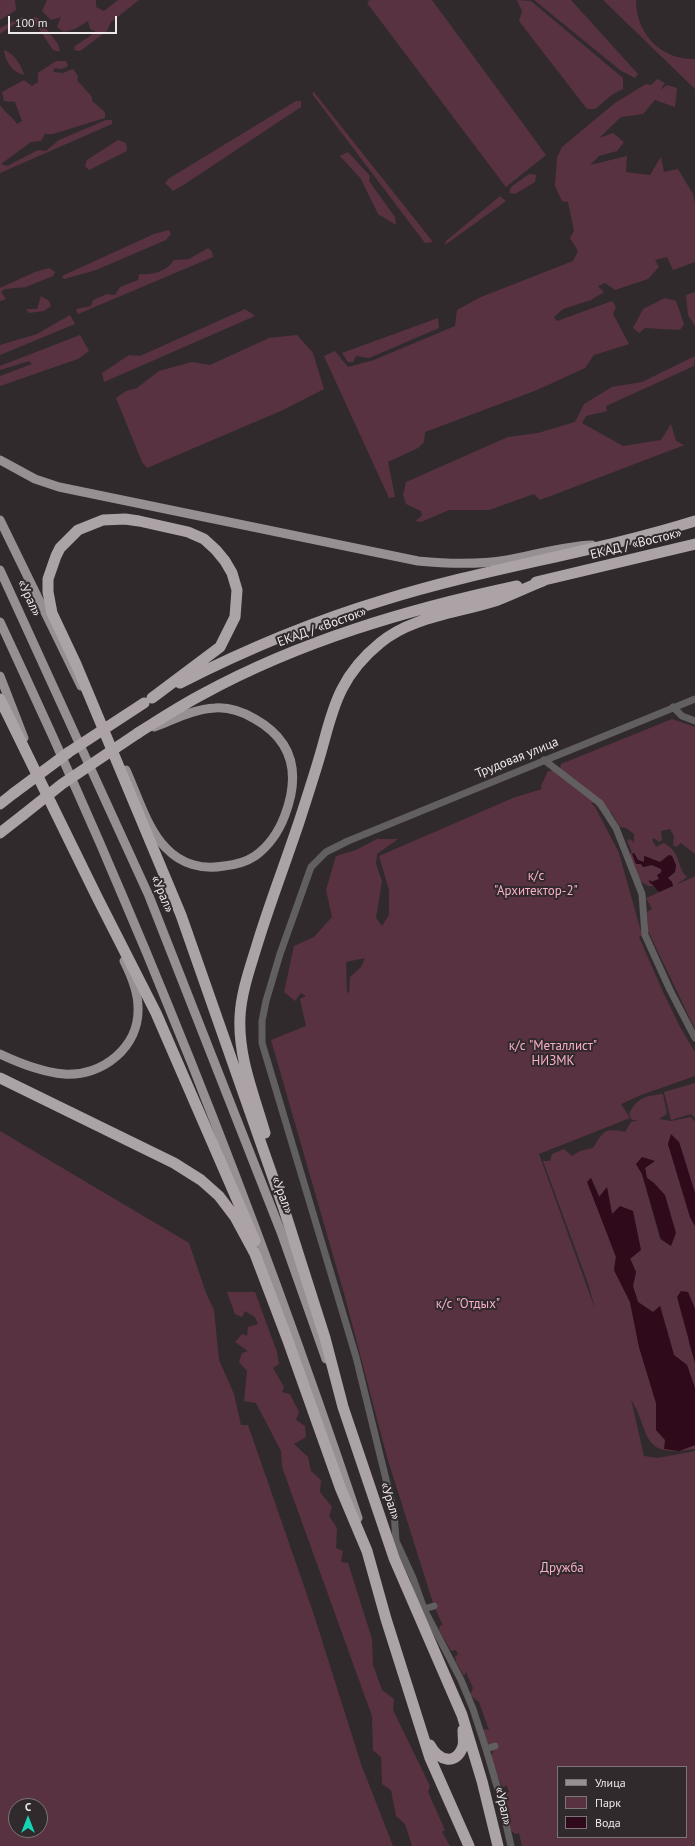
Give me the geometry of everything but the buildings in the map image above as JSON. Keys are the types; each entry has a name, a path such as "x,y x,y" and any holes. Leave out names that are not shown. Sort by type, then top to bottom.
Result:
{"highway":[{"path":"148,700 220,647 235,617 237,590 232,573 225,561 204,539 188,532 139,521 125,519 103,520 78,530 67,539 56,556 48,579 48,592 52,613 76,664 180,915 284,1209 325,1338 335,1379"},
{"name":"ЕКАД / «Восток»","path":"0,804 69,752 148,700 204,671 282,636 384,600 449,582 613,544 695,521"},
{"name":"ЕКАД / «Восток»","path":"0,833 62,784 138,733 202,694 254,669 308,646 383,620 462,598 543,581 695,544"},
{"path":"284,1209 271,1153 245,1067 240,1043 240,1017 242,1000 253,957 315,772 332,714 342,689 351,673 361,660 381,642 401,630 420,622 498,600 543,581"},
{"path":"0,699 97,897 156,1013 226,1171 259,1251 280,1311 287,1338"},
{"path":"0,798 14,793"},
{"path":"0,1078 174,1162 201,1180 219,1196 235,1217 247,1238 287,1338 340,1487 368,1551 416,1719 438,1780 469,1846"},
{"name":"«Урал»","path":"335,1379 394,1558 462,1715 482,1781 498,1846"},
{"path":"416,1719 434,1753 440,1758 447,1759 454,1758 460,1753 463,1745 462,1715"}],"main road":[{"path":"0,460 35,479 58,487 418,561 450,564 477,564 506,560 577,546 613,544"},
{"path":"0,520 71,669 93,708"},
{"name":"«Урал»","path":"0,570 152,904 278,1225 320,1344 335,1379"},
{"path":"0,622 39,706 137,933 230,1160 261,1239 350,1494 368,1551"},
{"path":"0,676 40,780"},
{"path":"106,736 123,763 154,833 166,848 179,858 192,864 214,868 242,862 255,856 266,846 283,821 293,788 292,765 288,753 273,732 247,714 235,710 216,708 192,712 138,733"},
{"path":"0,836 12,823"},
{"path":"0,1054 50,1072 78,1074 99,1068 109,1063 126,1047 133,1036 137,1022 138,1006 134,985 97,897"}],"street":[{"name":"Трудовая улица","path":"511,1846 500,1793 473,1708 461,1680 424,1609 414,1578 396,1541 394,1512 356,1357 262,1043 262,1022 266,1001 280,954 311,867 326,852 348,841 695,698"},
{"path":"673,707 682,716 695,721"},
{"path":"544,760 600,803 616,828 642,894 645,935 670,990 695,1038"},
{"path":"424,1609 434,1606"},
{"path":"486,1749 495,1746"}],"green space":[{"path":"0,0 15,0 16,10 0,20"},
{"path":"47,0 96,0 96,7 104,11 118,0 139,0 111,22 107,31 80,51 74,50 75,46 96,32 90,29 88,21 75,29 64,32 57,27 61,17 51,20 42,11"},
{"path":"370,0 432,0 546,155 506,187 367,3"},
{"path":"517,0 531,1 623,78 623,89 613,94 595,109 587,109 519,21 522,11"},
{"path":"534,0 571,0 638,74 635,78 620,70"},
{"path":"603,0 636,0 640,24 653,43 661,50 671,55 695,59 695,89"},
{"path":"21,17 24,18 0,34 0,28"},
{"path":"34,17 38,18 58,44 60,52 53,50 33,20"},
{"path":"4,50 17,60 24,75 20,74 10,66"},
{"path":"56,61 66,61 68,66 62,69 55,68 53,72 63,73 73,69 78,76 77,80 92,97 92,101 105,112 105,118 53,134 45,134 41,141 31,142 1,164 7,166 38,150 46,151 59,140 106,120 112,120 112,124 0,173 0,105 17,124 22,121 15,102 4,101 2,92 24,80 32,86 38,82 38,73"},
{"path":"657,79 665,83 660,90 667,85 677,88 675,107 655,100 643,114 621,117 599,138 613,133 624,142 617,151 599,156 590,165 627,156 626,172 650,175 661,157 664,172 678,169 693,194 695,205 695,262 673,270 667,257 655,260 659,267 648,279 615,290 605,283 598,286 604,292 591,300 563,309 554,317 557,321 612,301 616,307 613,314 629,344 594,355 585,368 537,390 425,432 424,442 418,448 388,462 395,497 389,498 324,356 335,351 348,367 374,360 455,326 457,310 481,297 573,261 578,251 570,238 574,231 568,202 562,201 555,186 557,157 562,147 615,103 646,84 651,85"},
{"path":"313,91 433,242 425,243 313,95"},
{"path":"296,101 301,101 301,107 185,184 173,191 165,183 168,179"},
{"path":"118,140 126,143 127,151 89,170 85,166 87,160"},
{"path":"348,152 370,176 369,181 395,217 396,225 378,214 361,179 340,156"},
{"path":"529,174 536,175 535,182 515,194 509,193 511,187"},
{"path":"500,196 506,201 445,245 446,241"},
{"path":"169,230 171,234 166,240 96,270 64,279 62,276 154,234"},
{"path":"208,248 212,252 213,257 78,314 76,309 91,306 93,300 107,294 115,295 120,287 138,280 139,274 159,272 171,264 174,260 189,259"},
{"path":"49,268 55,272 53,276 26,287 5,289 1,292 6,299 0,301 0,288 35,272"},
{"path":"695,292 695,326 688,315 686,295"},
{"path":"41,296 49,301 51,306 44,311 29,313 26,309 37,309"},
{"path":"665,298 676,301 684,324 680,330 645,328 639,333 633,328 643,309"},
{"path":"245,309 255,316 104,382 102,373 129,355 140,356"},
{"path":"70,315 75,324 0,355 0,345 37,334"},
{"path":"438,318 439,328 369,358 356,356 353,362 348,362 342,353"},
{"path":"80,335 89,351 78,359 0,386 0,376 32,364 29,361 0,370 0,366"},
{"path":"297,335 313,353 324,389 283,410 147,468 142,462 116,398 126,391 137,388 159,371 192,362 210,365 269,338"},
{"path":"695,356 694,366 606,406 607,411 586,416 582,423 623,446 661,440 671,424 676,441 684,445 695,441 540,500 534,494 489,510 449,510 421,522 415,521 422,516 421,511 406,504 403,495 406,482 508,437 538,433 575,422 584,404 612,387 642,382"},
{"path":"672,719 695,727 695,854 681,843 676,847 673,845 674,836 670,829 661,831 662,840 659,842 654,838 652,840 656,847 664,843 674,851 681,869 687,877 676,885 695,876 695,1029 648,931 647,912 652,909 646,898 673,886 672,882 667,878 675,872 676,865 672,856 669,855 660,862 645,856 644,862 638,860 634,853 632,854 643,867 652,865 661,869 659,879 649,882 654,886 648,886 639,880 629,855 632,852 627,841 630,839 634,843 634,834 626,828 620,827 611,812 604,815 594,803 591,803 595,807 619,853 642,935 639,937 680,1027 695,1052 695,1076 641,1095 621,1104 630,1118 539,1154 595,1309 589,1286 543,1161 550,1161 552,1154 564,1149 572,1156 580,1151 593,1148 605,1132 613,1130 625,1132 631,1122 638,1120 632,1120 629,1114 635,1104 643,1098 663,1094 667,1114 659,1119 671,1121 691,1117 695,1122 695,1193 679,1142 668,1144 690,1217 695,1226 695,1309 688,1292 689,1343 695,1363 695,1388 687,1365 674,1355 660,1306 653,1312 638,1302 633,1286 636,1272 612,1214 607,1188 600,1197 591,1178 588,1182 616,1257 614,1270 630,1302 639,1347 656,1403 656,1430 679,1451 664,1450 656,1447 650,1441 631,1399 644,1456 658,1458 695,1451 695,1846 522,1846 519,1833 515,1834 509,1828 509,1813 503,1800 504,1792 509,1792 507,1786 502,1787 491,1759 493,1750 496,1749 495,1744 489,1745 483,1733 484,1729 489,1730 479,1702 470,1695 473,1688 466,1672 464,1676 456,1662 455,1656 458,1655 456,1650 451,1651 439,1630 440,1625 443,1626 434,1606 387,1457 345,1297 271,1040 306,1026 300,999 306,996 301,993 295,1001 284,992 294,946 314,937 332,917 326,890 336,856 356,850 377,839 398,839 377,854 376,864 382,881 376,918 382,926 389,915 389,890 379,856 513,798 542,789 541,786 548,771 560,770 561,764","holes":["365,958 361,967 350,977 349,993 347,992 346,962","654,1161 645,1168 647,1178 654,1183 671,1246 660,1239 642,1174 636,1164"]},
{"path":"695,1083 695,1118 691,1114 671,1120 664,1092"},
{"path":"0,1131 189,1243 206,1293 214,1310 219,1360 234,1394 241,1425 248,1425 314,1615 361,1764 393,1846 0,1846"},
{"path":"227,1292 255,1292 277,1352 279,1364 273,1368 284,1387 282,1392 290,1394 299,1412 296,1420 305,1426 306,1437 294,1444 308,1457 311,1471 321,1480 320,1492 332,1507 329,1516 337,1528 336,1548 343,1551 341,1562 348,1563 372,1639 373,1665 382,1690 394,1699 393,1710 430,1786 428,1792 445,1830 442,1832 450,1846 412,1846 405,1824 396,1816 391,1790 382,1784 381,1757 373,1750 372,1716 282,1467 281,1451 256,1403 244,1401 247,1371 239,1362 242,1353 248,1351 235,1342 242,1334 247,1336 248,1327 258,1324 255,1317 245,1311 242,1317 235,1314"},
{"path":"695,1445 695,1449 680,1451"}],"water":[{"path":"634,853 638,860 644,862 644,856 660,862 669,855 672,856 676,865 675,872 668,878 672,882 673,886 659,892 649,882 649,880 652,882 659,879 657,875 662,872 661,869 652,865 643,867 641,864 636,864 632,854"},
{"path":"671,1134 679,1142 695,1193 695,1226 690,1217 668,1144"},
{"path":"642,1157 655,1161 645,1168 647,1178 665,1195 676,1233 671,1246 661,1239 642,1174 636,1164"},
{"path":"591,1178 599,1197 607,1187 612,1214 620,1206 633,1211 641,1250 630,1259 636,1272 633,1286 638,1302 653,1312 660,1306 674,1355 687,1365 695,1388 695,1445 679,1451 664,1449 665,1440 656,1430 656,1403 639,1347 630,1302 614,1270 616,1257 587,1182"},
{"path":"681,1291 688,1292 695,1309 695,1363 677,1297"}],"park label":[{"name":"к/с \"Архитектор-2\"","path":"536,884"},
{"name":"к/с \"Металлист\" НИЗМК","path":"553,1054"},
{"name":"к/с \"Отдых\"","path":"468,1304"},
{"name":"Дружба","path":"562,1568"}]}
